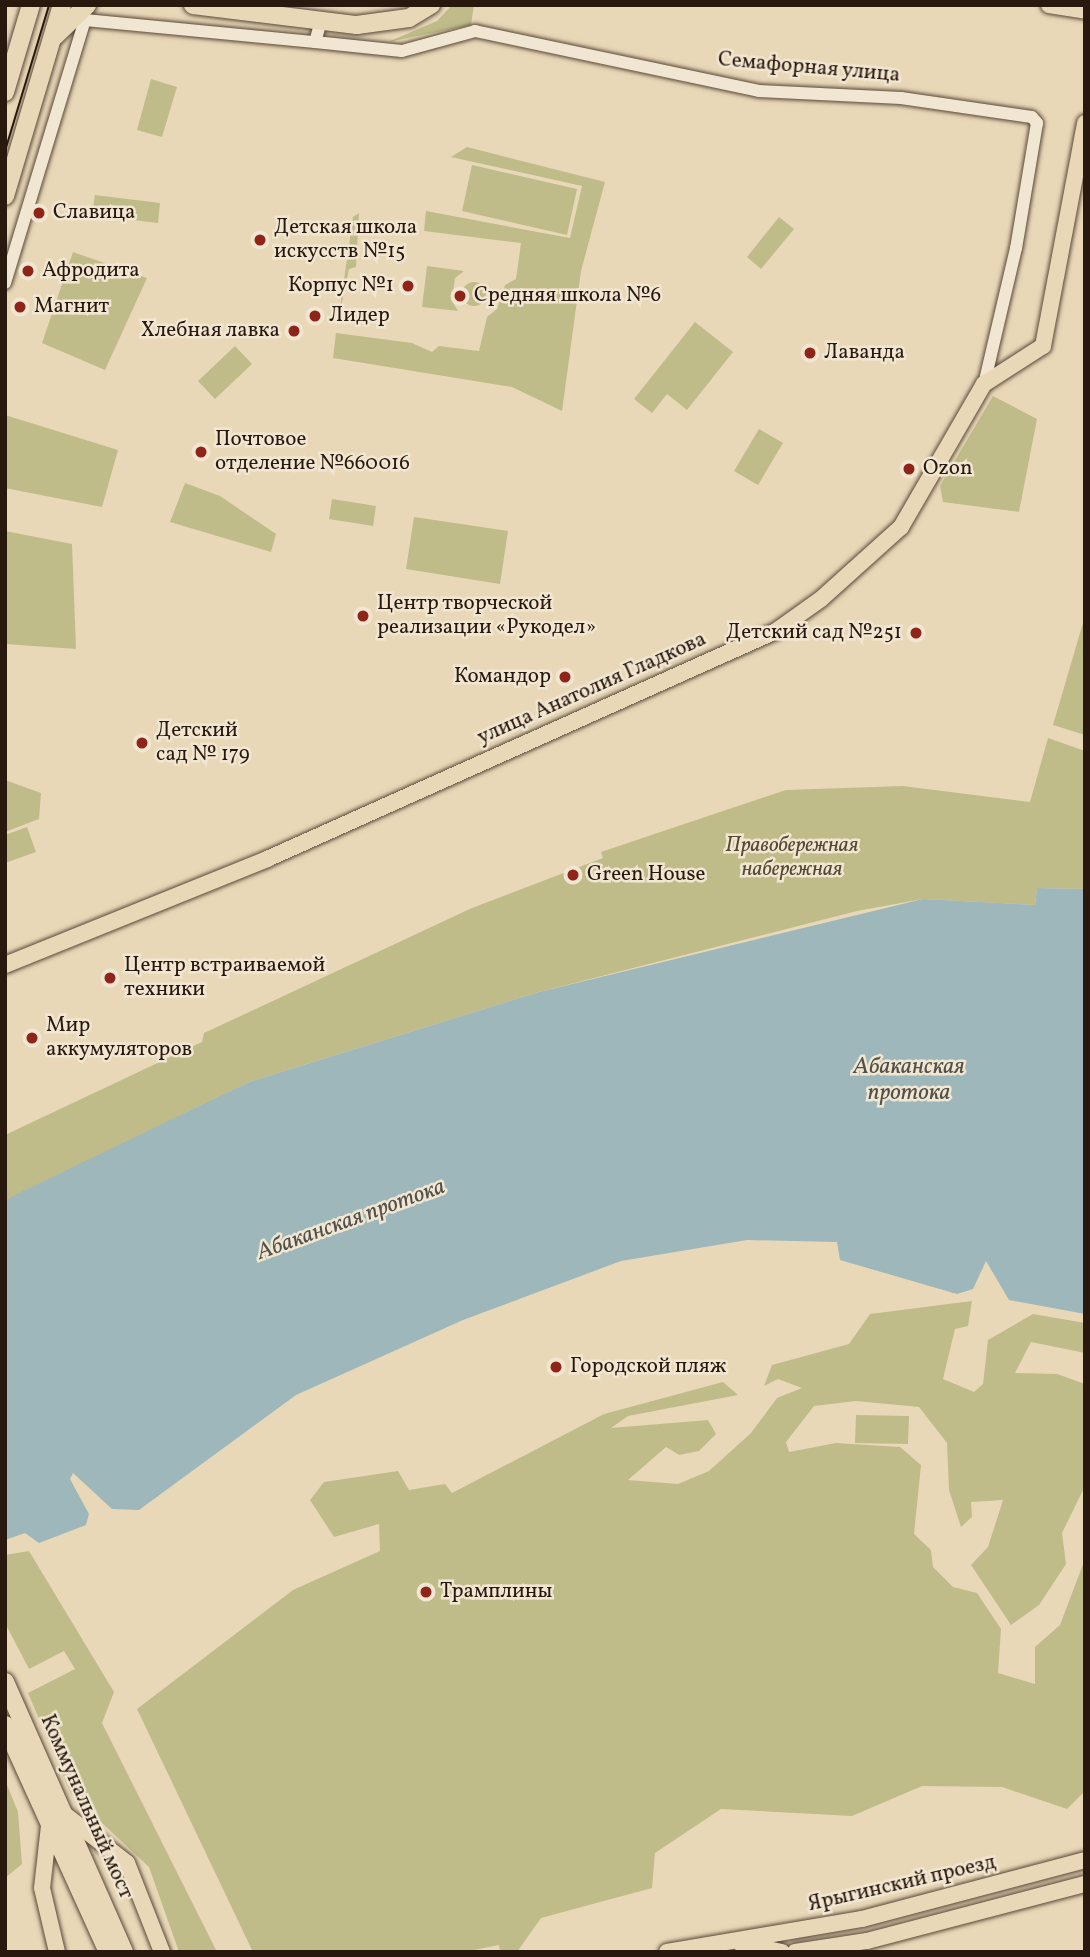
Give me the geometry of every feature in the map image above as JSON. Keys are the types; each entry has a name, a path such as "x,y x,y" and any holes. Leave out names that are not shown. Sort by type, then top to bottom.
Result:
{"highway":[{"path":"7,85 31,5"},
{"path":"5,195 62,5"},
{"path":"53,38 87,5"},
{"path":"194,5 321,21 384,24 431,5"},
{"path":"5,41 7,85"},
{"name":"Коммунальный мост","path":"5,1682 26,1727 108,1952"},
{"name":"Коммунальный мост","path":"7,1730 57,1815 124,1952"}],"main road":[{"path":"1049,5 1085,11"},
{"name":"улица Анатолия Гладкова","path":"5,965 267,859 776,631 861,567 901,527 984,384 1043,346 1085,123"},
{"path":"57,1952 42,1888 57,1815 127,1863 162,1952"},
{"name":"Ярыгинский проезд","path":"667,1952 845,1923 1085,1860"},
{"name":"Ярыгинский проезд","path":"795,1952 851,1945 1085,1884"},
{"path":"845,1923 851,1945"},
{"name":"Ярыгинский проезд","path":"727,1941 782,1952"}],"street":[{"path":"5,283 85,20 315,42 321,21"},
{"name":"Семафорная улица","path":"315,42 402,51 475,31 759,91 901,98 1032,117 1037,122 1016,247 984,384"}],"green space":[{"path":"452,5 474,5 471,25 388,42 437,21"},
{"path":"151,79 177,87 162,137 137,130"},
{"path":"467,147 605,182 581,271 562,411 512,387 333,358 336,333 412,343 432,352 439,346 479,351 487,317 497,309 505,285 516,279 521,243 424,231 426,211 570,238 582,186 451,157"},
{"path":"472,165 577,189 567,235 462,211"},
{"path":"95,195 160,203 158,223 92,215"},
{"path":"359,213 356,267 349,269 338,321 353,217"},
{"path":"779,217 794,229 761,269 747,257"},
{"path":"73,252 147,278 105,370 42,343"},
{"path":"427,266 464,271 455,278 452,301 458,311 422,307"},
{"path":"474,282 483,285 486,294 483,303 474,306 465,303 462,294 465,285"},
{"path":"695,322 733,352 687,410 667,394 652,413 634,399"},
{"path":"235,346 252,364 215,399 198,381"},
{"path":"993,396 1037,419 1019,512 943,502 940,486"},
{"path":"5,415 118,450 102,507 5,488"},
{"path":"759,429 783,443 758,485 734,471"},
{"path":"185,483 220,496 276,534 271,552 170,522"},
{"path":"332,499 376,506 373,526 329,519"},
{"path":"414,517 508,531 500,584 406,569"},
{"path":"5,531 72,544 76,649 5,644"},
{"path":"1085,616 1085,735 1053,725"},
{"name":"Правобережная набережная","path":"1048,738 1085,751 1085,889 1037,888 1035,905 923,899 857,911 539,992 249,1082 5,1202 5,1135 202,1042 204,1033 472,908 603,858 601,852 786,790 903,786 1030,802"},
{"path":"5,780 41,793 39,819 5,832"},
{"path":"27,827 36,852 5,863 5,835"},
{"path":"972,1301 968,1326 955,1329 943,1379 974,1392 983,1384 988,1340 1033,1314 1085,1323 1085,1353 1031,1342 1015,1373 1057,1374 1085,1384 1085,1486 1062,1533 1066,1564 1039,1605 1011,1625 971,1565 988,1547 1003,1500 971,1502 972,1517 961,1527 949,1490 947,1443 919,1407 856,1401 814,1406 786,1442 789,1452 836,1443 900,1447 921,1465 914,1534 931,1550 933,1567 953,1587 977,1593 1001,1629 998,1673 1035,1684 1035,1647 1060,1625 1085,1559 1085,1791 1067,1809 1002,1787 922,1786 852,1816 721,1809 655,1853 652,1888 541,1918 517,1952 500,1952 499,1945 464,1952 253,1952 137,1709 293,1590 380,1551 379,1524 334,1537 310,1500 324,1482 398,1471 409,1490 445,1484 452,1493 604,1414 723,1382 738,1395 628,1416 611,1428 708,1420 716,1434 699,1451 679,1455 666,1447 628,1480 678,1484 709,1471 751,1433 777,1398 802,1388 778,1379 764,1386 772,1365 849,1344 870,1314"},
{"path":"856,1415 909,1416 908,1444 855,1443"},
{"path":"29,1551 114,1692 102,1723 217,1952 179,1952 149,1867 71,1794 28,1693 75,1669 64,1651 29,1669 5,1623 5,1555"},
{"path":"5,1780 18,1812 22,1864 5,1878"}],"water":[{"name":"Абаканская протока","path":"1037,888 1085,889 1085,1314 1009,1300 986,1261 973,1289 957,1294 840,1260 837,1242 747,1240 621,1261 463,1320 296,1395 139,1510 112,1509 73,1473 70,1479 89,1514 86,1525 39,1543 25,1533 5,1540 5,1202 11,1197 249,1082 539,992 923,899 1035,905"}],"tram line":[{"path":"5,151 49,5"}],"place":[{"name":"Славица","path":"39,213"},
{"name":"Детская школа искусств №15","path":"260,240"},
{"name":"Афродита","path":"28,271"},
{"name":"Корпус №1","path":"408,286"},
{"name":"Средняя школа №6","path":"460,296"},
{"name":"Магнит","path":"20,307"},
{"name":"Лидер","path":"315,316"},
{"name":"Хлебная лавка","path":"294,331"},
{"name":"Лаванда","path":"810,353"},
{"name":"Почтовое отделение №660016","path":"201,452"},
{"name":"Ozon","path":"909,469"},
{"name":"Центр творческой реализации «Рукодел»","path":"363,616"},
{"name":"Детский сад №251","path":"916,633"},
{"name":"Командор","path":"565,677"},
{"name":"Детский сад № 179","path":"142,743"},
{"name":"Green House","path":"573,875"},
{"name":"Центр встраиваемой техники","path":"110,978"},
{"name":"Мир аккумуляторов","path":"32,1038"},
{"name":"Городской пляж","path":"556,1367"},
{"name":"Трамплины","path":"426,1592"}]}
